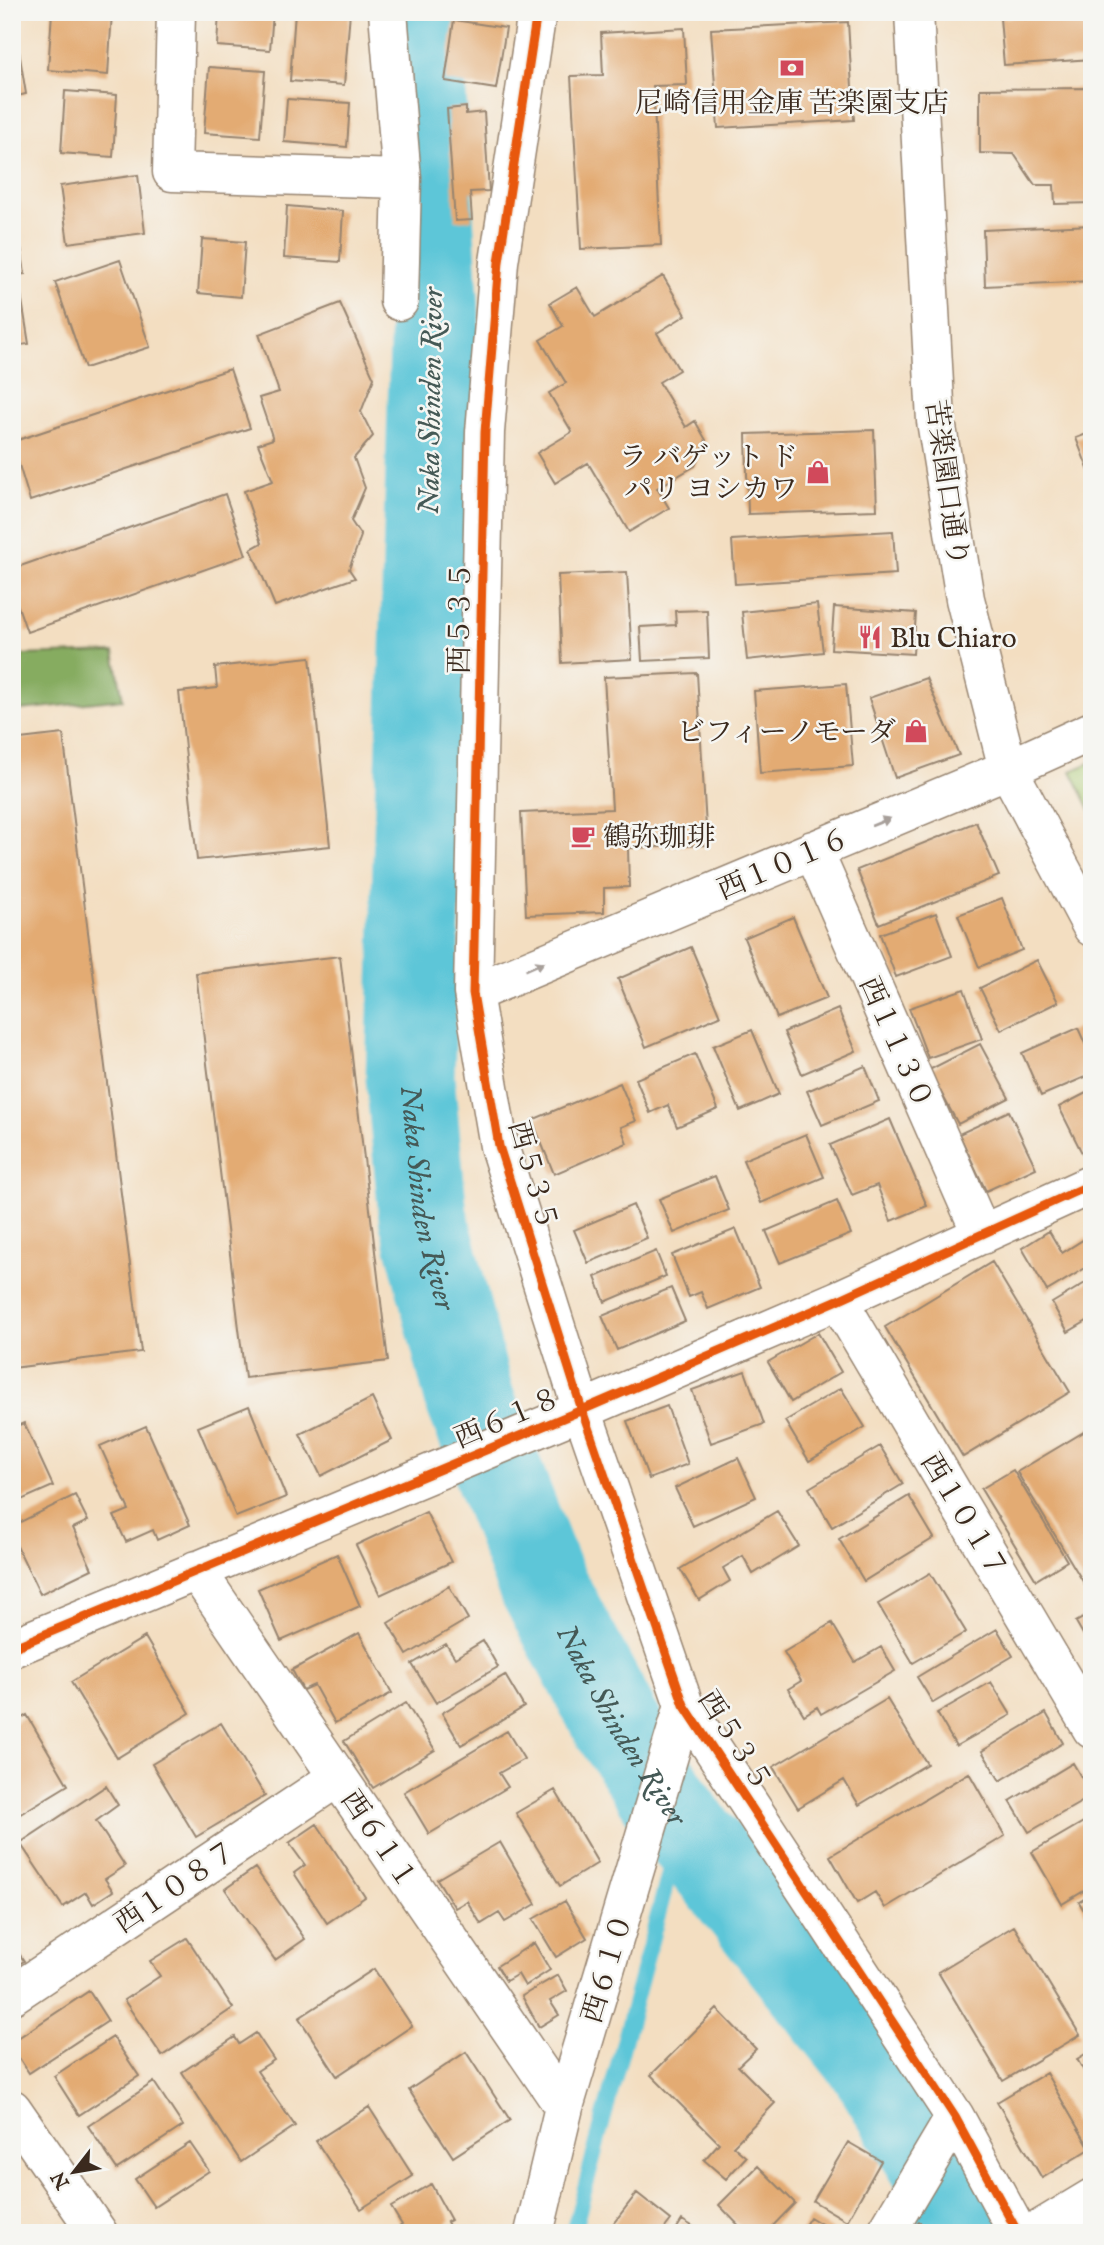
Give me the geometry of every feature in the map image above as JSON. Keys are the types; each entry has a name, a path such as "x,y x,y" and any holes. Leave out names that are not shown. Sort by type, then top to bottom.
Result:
{"street":[{"path":"176,12 172,172 401,179"},
{"path":"388,12 401,179 399,301"},
{"name":"西５３５","path":"537,12 499,261 485,432 472,993 499,1146 582,1410 684,1705 955,2117 1018,2233"},
{"name":"苦楽園口通り","path":"914,12 936,422 965,599 1008,769 1092,927"},
{"name":"西１０１６","path":"472,993 1008,769 1092,731"},
{"name":"西１１３０","path":"813,850 982,1235"},
{"name":"西６１８","path":"12,1648 582,1410 838,1300 1092,1184"},
{"name":"西１０１７","path":"838,1300 1092,1729"},
{"name":"西６１１","path":"196,1570 564,2107"},
{"name":"西６１０","path":"534,2233 564,2107 684,1705"},
{"name":"西１０８７","path":"12,1995 338,1777"},
{"path":"12,2109 98,2233"},
{"path":"886,2233 955,2117"},
{"path":"1034,2233 1092,2198"}],"green space":[{"path":"12,640 18,655 114,652 123,699 12,711"},
{"path":"1092,762 1092,813 1071,771"}],"building":[{"path":"52,12 112,12 108,75 48,70"},
{"path":"219,12 273,12 270,50 217,46"},
{"path":"295,12 350,12 344,85 290,81"},
{"path":"1092,12 1092,59 1004,65 1000,18"},
{"path":"454,20 506,28 496,89 445,81"},
{"path":"848,22 854,120 718,128 711,29"},
{"path":"684,28 687,85 653,86 661,245 581,249 571,76 603,75 601,33"},
{"path":"19,51 26,94 12,97 12,52"},
{"path":"209,67 265,71 260,137 204,133"},
{"path":"1092,88 1092,203 1055,204 1054,185 1035,185 1014,154 980,153 980,89"},
{"path":"65,91 117,95 113,157 61,153"},
{"path":"287,99 350,103 347,147 284,142"},
{"path":"466,107 466,114 484,112 489,191 470,192 472,220 455,221 447,109"},
{"path":"12,154 15,154 19,215 12,216"},
{"path":"138,175 145,233 68,243 60,186"},
{"path":"287,206 343,211 340,262 284,258"},
{"path":"1092,225 1092,281 985,286 983,230"},
{"path":"18,227 25,274 12,275 12,228"},
{"path":"202,239 245,242 241,297 198,293"},
{"path":"120,260 150,347 85,368 55,282"},
{"path":"663,276 686,315 657,333 679,370 659,382 686,427 695,421 706,440 695,466 657,488 669,508 629,532 588,463 555,483 537,453 572,432 549,393 566,383 540,340 563,326 550,303 577,287 595,317"},
{"path":"20,288 29,344 12,346 12,289"},
{"path":"340,303 374,378 361,412 373,436 354,458 365,488 351,521 361,536 349,569 355,578 275,606 251,549 262,543 244,491 273,481 258,444 273,439 259,398 279,392 259,334"},
{"path":"230,369 250,428 30,501 12,442"},
{"path":"874,430 877,510 748,514 746,434"},
{"path":"1092,432 1092,479 1076,438"},
{"path":"225,494 246,555 27,632 12,589 12,569"},
{"path":"893,531 896,574 735,584 732,540"},
{"path":"627,572 632,659 562,663 558,575"},
{"path":"817,604 823,652 747,660 742,612"},
{"path":"834,607 916,613 913,654 831,649"},
{"path":"707,610 709,658 642,661 640,627 676,625 675,611"},
{"path":"310,657 330,846 197,860 179,692 217,688 215,667"},
{"path":"697,673 707,845 628,848 629,887 604,888 604,912 526,915 521,813 612,809 604,677"},
{"path":"926,678 959,755 895,778 869,698"},
{"path":"846,684 853,766 760,773 754,691"},
{"path":"63,734 141,1352 12,1368 12,740"},
{"path":"976,822 999,876 879,924 857,870"},
{"path":"1002,898 1022,950 979,967 958,915"},
{"path":"936,913 952,956 896,977 880,934"},
{"path":"793,917 827,998 777,1018 744,938"},
{"path":"691,947 720,1016 646,1047 618,979"},
{"path":"340,956 388,1361 245,1378 196,973"},
{"path":"1037,960 1058,1002 1001,1030 980,988"},
{"path":"964,989 982,1039 928,1058 909,1008"},
{"path":"838,1009 856,1051 802,1074 784,1032"},
{"path":"1078,1028 1092,1059 1092,1074 1041,1096 1022,1053"},
{"path":"752,1030 779,1094 740,1111 713,1046"},
{"path":"980,1044 1009,1098 958,1124 929,1070"},
{"path":"695,1054 718,1109 677,1127 668,1105 650,1113 636,1079"},
{"path":"865,1066 879,1101 822,1125 807,1091"},
{"path":"620,1083 636,1121 621,1127 627,1143 554,1174 532,1120"},
{"path":"1092,1090 1092,1148 1082,1153 1059,1107"},
{"path":"1009,1111 1036,1168 986,1191 959,1134"},
{"path":"890,1119 927,1206 891,1221 877,1185 852,1195 830,1145"},
{"path":"806,1134 824,1177 761,1203 743,1160"},
{"path":"715,1176 729,1210 674,1233 659,1199"},
{"path":"837,1201 851,1234 780,1263 766,1231"},
{"path":"633,1205 647,1238 588,1263 574,1230"},
{"path":"736,1229 760,1287 708,1309 701,1292 689,1297 672,1255"},
{"path":"1049,1231 1062,1253 1086,1238 1092,1249 1092,1264 1047,1291 1022,1248"},
{"path":"656,1251 666,1276 605,1302 595,1277"},
{"path":"992,1262 1070,1392 963,1457 885,1327"},
{"path":"1092,1279 1092,1318 1068,1332 1052,1303"},
{"path":"671,1288 685,1321 617,1350 602,1316"},
{"path":"818,1333 841,1372 791,1402 768,1362"},
{"path":"745,1371 764,1424 711,1443 692,1390"},
{"path":"841,1388 865,1427 809,1461 785,1421"},
{"path":"372,1398 392,1440 321,1476 300,1434"},
{"path":"249,1406 286,1497 236,1517 198,1427"},
{"path":"667,1406 688,1464 649,1479 627,1421"},
{"path":"24,1423 53,1486 12,1504 12,1428"},
{"path":"146,1426 190,1525 157,1540 153,1530 126,1542 114,1516 129,1510 100,1446"},
{"path":"1092,1427 1092,1581 1085,1585 1017,1472"},
{"path":"880,1446 903,1484 832,1527 809,1488"},
{"path":"738,1458 756,1497 693,1526 675,1488"},
{"path":"1013,1470 1067,1561 1036,1580 981,1489"},
{"path":"75,1495 88,1521 73,1528 92,1569 40,1594 12,1536 12,1526"},
{"path":"909,1496 934,1538 864,1581 839,1539"},
{"path":"777,1511 799,1546 753,1574 743,1556 723,1568 730,1581 699,1600 680,1569"},
{"path":"426,1512 451,1562 380,1595 356,1545"},
{"path":"337,1554 360,1606 281,1641 258,1589"},
{"path":"930,1573 966,1632 913,1663 878,1604"},
{"path":"449,1586 468,1619 407,1655 388,1623"},
{"path":"1092,1613 1092,1650 1076,1622"},
{"path":"832,1623 855,1662 881,1647 895,1671 821,1714 817,1707 804,1715 788,1689 801,1681 784,1652"},
{"path":"997,1629 1013,1656 933,1703 917,1677"},
{"path":"359,1633 392,1693 335,1723 314,1685 303,1690 292,1670"},
{"path":"145,1637 190,1713 117,1758 71,1682"},
{"path":"483,1641 498,1667 436,1703 412,1664 446,1644 455,1658"},
{"path":"505,1675 524,1707 461,1745 442,1713"},
{"path":"991,1682 1011,1715 956,1746 937,1713"},
{"path":"887,1699 927,1764 859,1805 844,1780 798,1808 773,1767"},
{"path":"406,1703 435,1750 373,1788 344,1741"},
{"path":"1046,1713 1063,1743 1000,1781 982,1751"},
{"path":"27,1715 68,1785 12,1819 12,1724"},
{"path":"221,1723 265,1796 196,1837 152,1764"},
{"path":"507,1731 524,1759 499,1773 508,1787 429,1834 404,1792"},
{"path":"1073,1763 1092,1796 1029,1832 1010,1801"},
{"path":"969,1773 1005,1836 885,1908 875,1892 857,1903 830,1856"},
{"path":"106,1786 118,1805 96,1821 125,1866 105,1879 113,1891 93,1904 86,1892 63,1907 20,1843"},
{"path":"555,1790 598,1863 560,1886 516,1813"},
{"path":"1092,1817 1092,1886 1062,1904 1032,1852"},
{"path":"317,1824 365,1897 327,1923 294,1873 305,1865 289,1843"},
{"path":"500,1842 536,1904 505,1922 499,1913 481,1924 467,1901 455,1908 437,1879"},
{"path":"255,1868 305,1939 275,1960 225,1889"},
{"path":"1092,1894 1092,1924 1079,1902"},
{"path":"565,1901 587,1938 556,1957 533,1919"},
{"path":"1014,1926 1080,2035 1003,2081 938,1972"},
{"path":"187,1938 233,2008 162,2056 124,2000 160,1976 150,1961"},
{"path":"12,1943 24,1961 12,1968"},
{"path":"534,1943 550,1970 525,1986 518,1974 506,1981 497,1966"},
{"path":"374,1969 412,2026 337,2076 299,2018"},
{"path":"558,1975 567,1991 550,2001 559,2015 539,2027 522,1996"},
{"path":"89,1991 108,2021 29,2073 12,2047 12,2042"},
{"path":"717,2009 756,2049 738,2066 775,2103 733,2146 746,2157 726,2179 704,2160 719,2143 651,2075"},
{"path":"256,2033 274,2060 257,2071 295,2126 241,2162 182,2072 235,2037 239,2044"},
{"path":"113,2037 139,2076 79,2115 54,2076"},
{"path":"1092,2050 1092,2085 1077,2059"},
{"path":"466,2052 510,2120 453,2157 409,2090"},
{"path":"1046,2073 1090,2149 1042,2178 997,2102"},
{"path":"154,2082 183,2126 117,2169 88,2126"},
{"path":"369,2107 413,2176 361,2209 316,2141"},
{"path":"848,2142 881,2161 847,2221 813,2201"},
{"path":"190,2143 209,2171 154,2207 135,2179"},
{"path":"758,2166 795,2203 766,2233 746,2233 719,2205"},
{"path":"431,2184 451,2220 447,2222 453,2233 389,2233 402,2225 391,2207"},
{"path":"637,2193 671,2220 661,2233 606,2233"},
{"path":"810,2217 836,2233 800,2233"},
{"path":"682,2220 704,2233 674,2233"},
{"path":"919,2222 938,2233 912,2233"}],"waterway":[{"name":"Naka Shinden River","path":"417,12 435,315 410,1077 423,1216 469,1397 540,1580 617,1725 682,1825 871,2062 975,2233"},
{"path":"573,2233 682,1825"}],"cycle path":[{"path":"537,12 499,262 485,432 473,993 499,1146 582,1410 684,1705 955,2117 1018,2233"},
{"path":"12,1648 582,1410 838,1300 1092,1184"}],"place":[{"name":"尼崎信用金庫 苦楽園支店","path":"792,68"},
{"name":"ラ バゲット ド パリ ヨシカワ","path":"818,472"},
{"name":"Blu Chiaro","path":"870,637"},
{"name":"ビフィーノモーダ","path":"916,731"},
{"name":"鶴弥珈琲","path":"583,836"}]}
